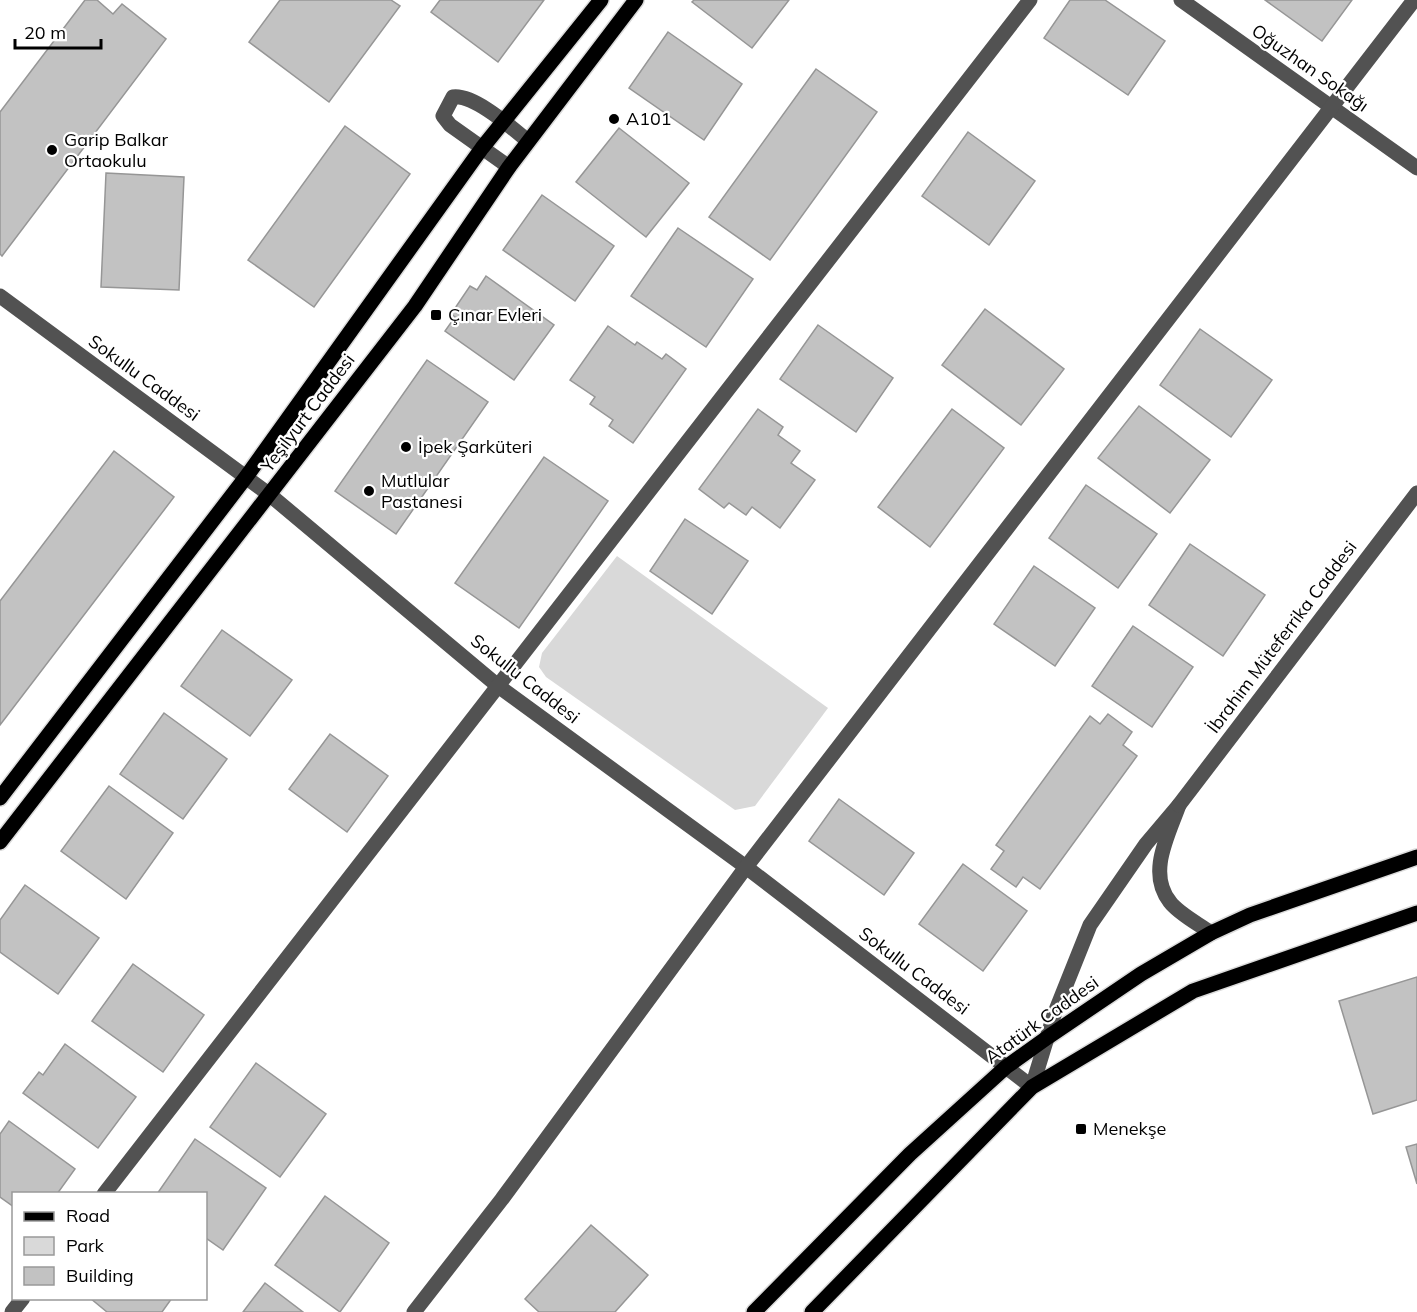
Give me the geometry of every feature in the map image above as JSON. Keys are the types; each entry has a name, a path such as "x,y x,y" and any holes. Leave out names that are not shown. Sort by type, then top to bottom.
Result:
{"main road":[{"name":"Yeşilyurt Caddesi","path":"0,798 246,477 482,148 601,0"},
{"name":"Yeşilyurt Caddesi","path":"0,842 415,306 509,167 636,0"},
{"name":"Atatürk Caddesi","path":"754,1312 910,1154 1006,1066 1048,1037 1141,974 1211,933 1250,915 1417,857"},
{"path":"812,1312 1032,1087 1193,991 1417,914"}],"street":[{"path":"106,1192 1030,0"},
{"name":"Oğuzhan Sokağı","path":"1181,0 1417,168"},
{"path":"414,1312 509,1190 746,867 1414,0"},
{"path":"509,167 450,125 443,116 446,107 453,98 461,96 503,121 528,141"},
{"name":"Sokullu Caddesi","path":"0,296 270,495 498,686 746,867 1032,1087"},
{"name":"İbrahim Müteferrika Caddesi","path":"1032,1087 1090,925 1146,844 1179,805 1417,493"},
{"path":"1179,805 1159,864 1159,880 1170,903 1211,933"},
{"path":"12,1312 22,1300"}],"green space":[{"path":"617,556 828,708 755,806 735,810 546,677 539,667 542,653"}],"building":[{"name":"Garip Balkar Ortaokulu","path":"85,0 97,0 113,14 122,4 166,39 2,256 0,254 0,112"},
{"path":"280,0 391,0 400,6 329,102 249,42"},
{"path":"440,0 544,0 498,62 431,12"},
{"path":"694,0 789,0 752,48 692,2"},
{"path":"1070,0 1105,0 1165,41 1128,95 1044,38"},
{"path":"1265,0 1352,0 1322,41"},
{"path":"668,32 742,84 704,140 629,88"},
{"path":"816,69 877,112 770,260 709,217"},
{"path":"345,126 410,174 314,307 248,260"},
{"path":"619,128 689,183 646,237 576,182"},
{"path":"968,132 1035,181 989,245 922,196"},
{"path":"106,173 184,177 179,290 101,287"},
{"path":"542,195 614,246 575,301 503,250"},
{"path":"678,228 753,279 706,347 631,296"},
{"path":"486,276 554,325 514,380 445,331 455,317 451,314 470,286 477,290"},
{"path":"985,309 1064,369 1021,425 942,365"},
{"path":"818,325 893,378 856,432 780,379"},
{"path":"608,326 635,345 637,342 662,359 666,354 686,369 633,443 609,426 613,420 590,404 595,397 570,380"},
{"path":"1200,329 1272,380 1231,437 1160,385"},
{"path":"427,360 488,402 396,534 335,491"},
{"path":"1139,406 1210,460 1170,513 1098,458"},
{"path":"758,409 783,427 778,435 800,451 791,463 815,480 780,528 752,507 746,515 729,503 724,508 699,489"},
{"path":"952,409 1004,448 930,547 878,507"},
{"path":"114,451 174,497 0,725 0,601"},
{"path":"544,457 608,501 519,628 455,583"},
{"path":"1086,485 1157,534 1118,588 1049,538"},
{"path":"685,519 748,561 712,614 650,571"},
{"path":"1190,544 1265,595 1223,656 1149,605"},
{"path":"1034,566 1095,608 1055,666 994,624"},
{"path":"1133,626 1193,667 1152,727 1092,686"},
{"path":"222,630 292,680 250,736 181,686"},
{"path":"164,713 227,759 183,819 120,774"},
{"path":"1108,714 1132,732 1123,745 1137,756 1040,889 1023,877 1016,887 991,869 1004,851 996,845 1090,716 1100,724"},
{"path":"330,734 388,776 347,832 289,789"},
{"path":"109,786 173,833 126,899 61,851"},
{"path":"839,799 914,853 884,895 809,841"},
{"path":"963,864 1027,911 983,971 919,924"},
{"path":"25,885 99,938 58,994 0,952 0,920"},
{"path":"133,964 204,1015 163,1072 92,1021"},
{"path":"1417,977 1417,1100 1373,1114 1339,1001"},
{"path":"65,1044 136,1097 98,1148 23,1093 39,1072 43,1075"},
{"path":"256,1063 326,1114 280,1177 210,1127"},
{"path":"9,1121 75,1169 58,1192 12,1192 12,1206 0,1197 0,1134"},
{"path":"195,1139 266,1188 223,1250 207,1239 207,1192 158,1192"},
{"path":"1417,1144 1417,1184 1406,1147"},
{"path":"325,1196 389,1243 340,1312 275,1265"},
{"path":"591,1225 648,1275 615,1312 539,1312 525,1299"},
{"path":"265,1283 303,1312 243,1312"},
{"path":"92,1300 171,1300 162,1312 107,1312"}],"place":[{"name":"A101","path":"614,119"},
{"name":"Garip Balkar Ortaokulu","path":"52,150"},
{"name":"Çınar Evleri","path":"436,315"},
{"name":"İpek Şarküteri","path":"406,447"},
{"name":"Mutlular Pastanesi","path":"369,491"},
{"name":"Menekşe","path":"1081,1129"}]}
